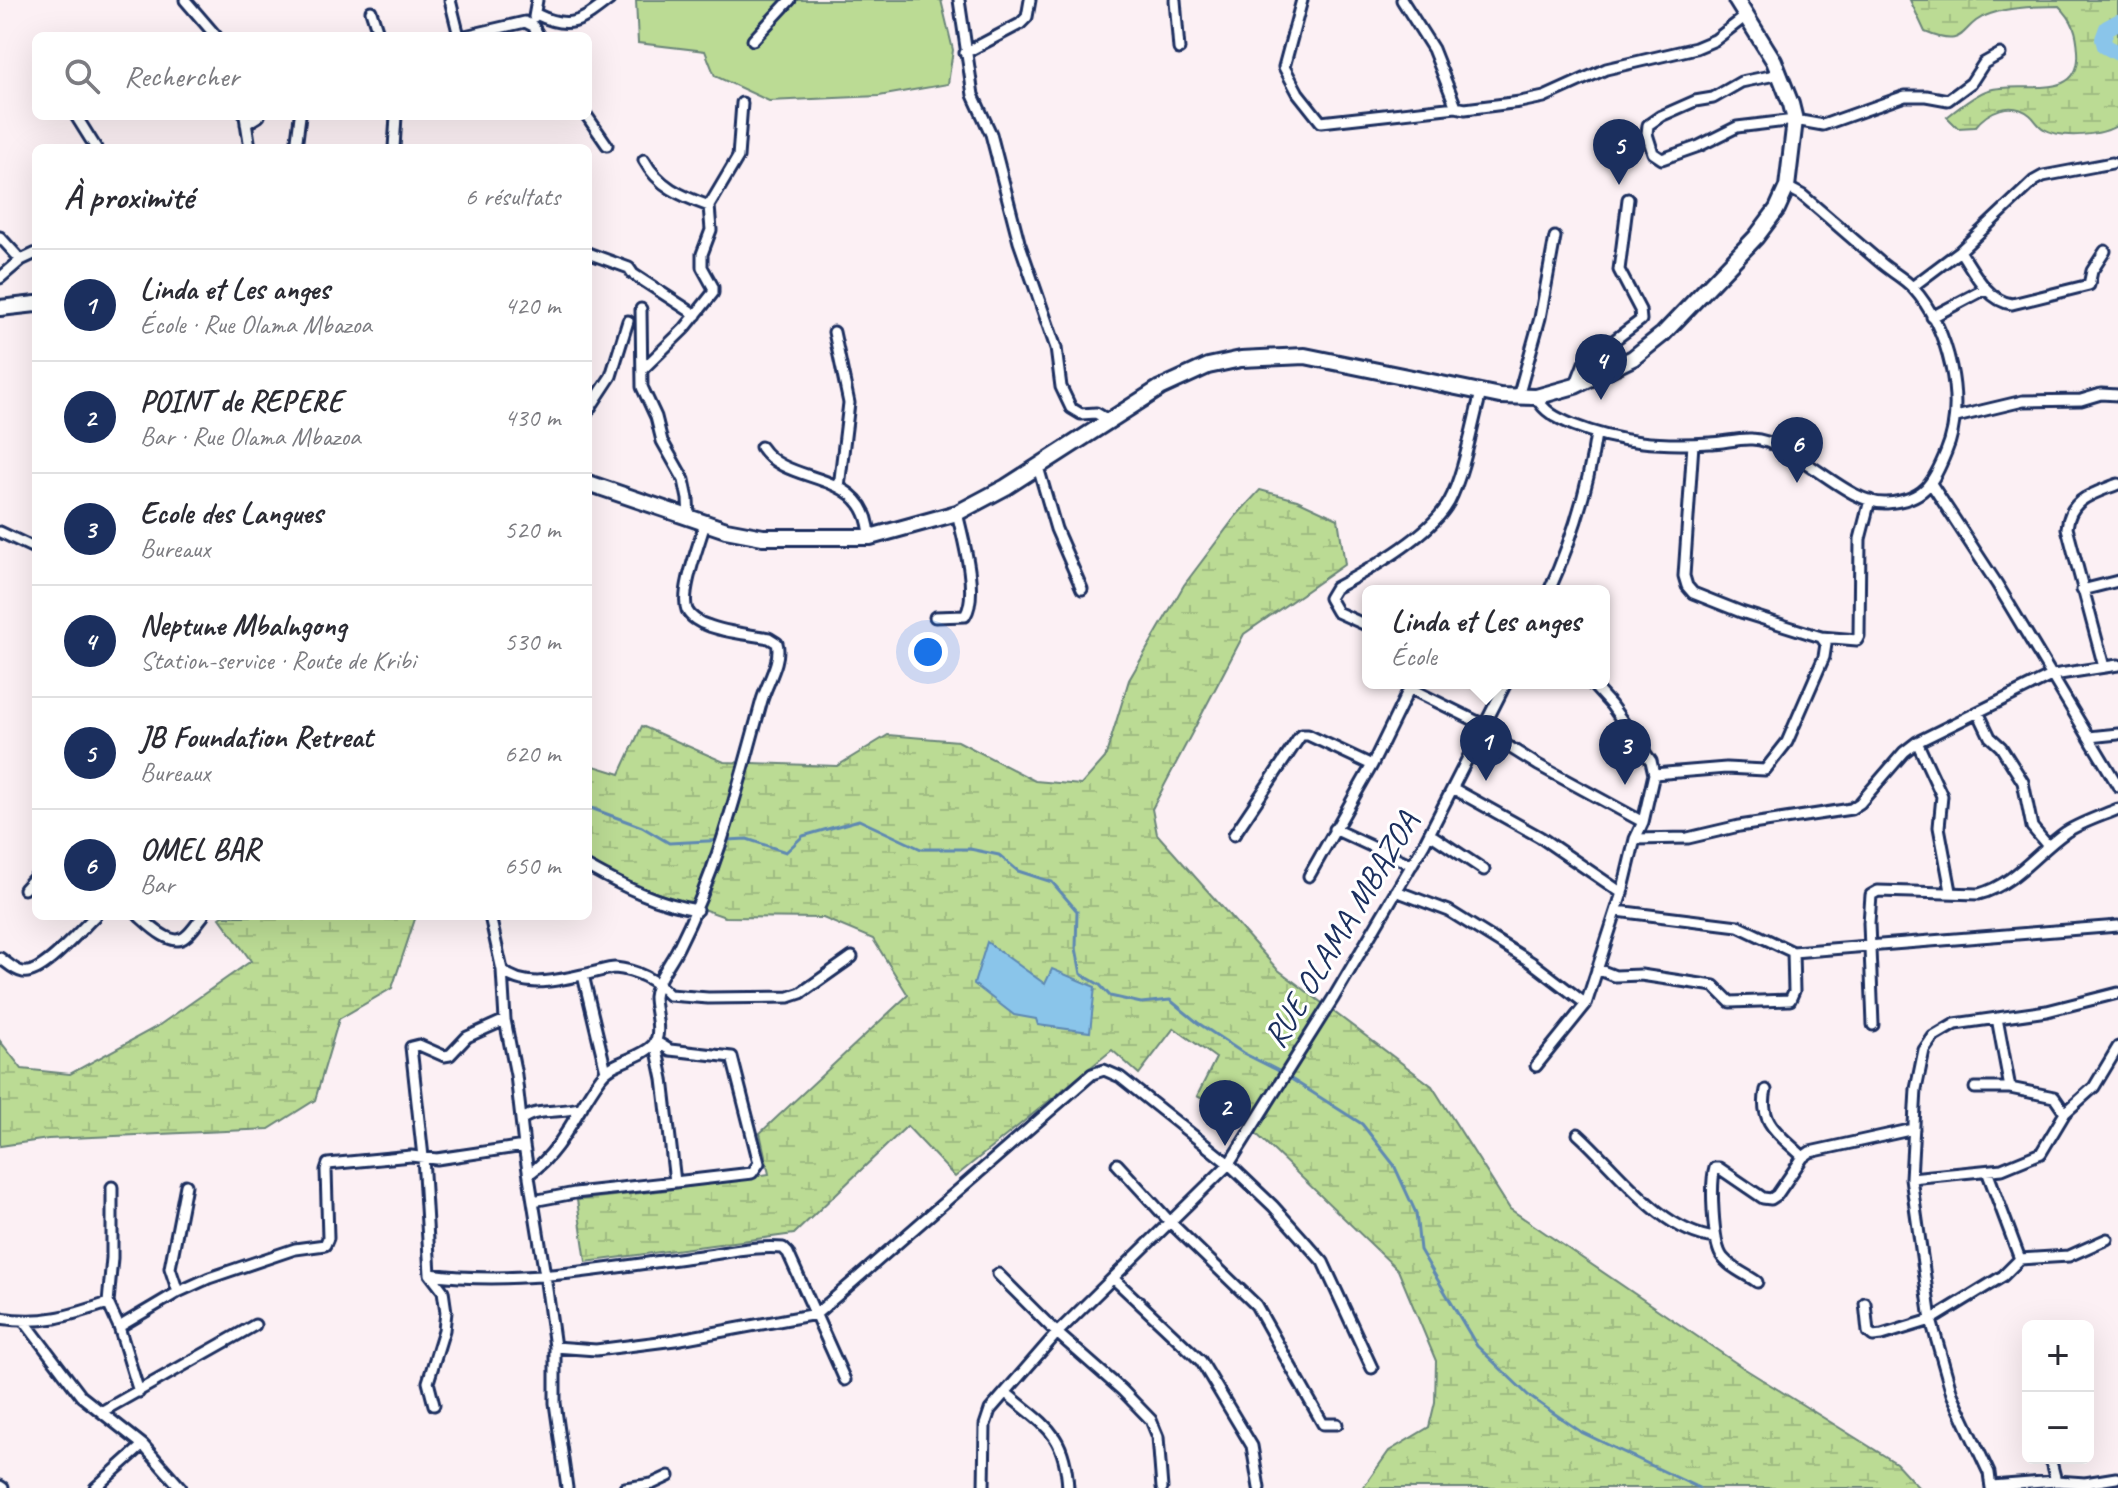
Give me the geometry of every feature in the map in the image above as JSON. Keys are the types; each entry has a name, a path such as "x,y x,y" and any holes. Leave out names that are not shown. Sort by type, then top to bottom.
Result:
{"main road":[{"path":"592,484 705,523 763,537 870,537 957,513 1038,467 1182,376 1208,366 1241,359 1305,356 1346,362 1481,393 1536,397 1575,386 1633,358 1663,334 1756,237 1777,209 1787,187 1795,120 1780,74 1736,0"},
{"path":"0,308 32,304"}],"street":[{"path":"185,0 213,32"},
{"path":"450,0 461,32"},
{"path":"537,0 533,19 538,32"},
{"path":"506,31 533,19 574,24 587,18 609,0"},
{"path":"753,40 790,0"},
{"path":"959,0 973,95 991,134 1019,242 1056,348 1061,387 1071,408 1081,414 1096,413 1108,420"},
{"path":"965,53 1020,24 1027,17 1030,0"},
{"path":"1175,0 1179,49"},
{"path":"1302,0 1284,67 1298,93 1321,122 1544,97 1606,69 1696,48 1715,40 1746,16"},
{"path":"1402,0 1433,49 1456,107"},
{"path":"371,11 378,32"},
{"path":"1780,74 1741,82 1713,98 1695,101 1661,116 1648,125 1647,134 1653,153 1662,159 1699,146 1737,127 1795,120 1829,124 1905,96 1948,100 1971,83 1984,63 2000,54"},
{"path":"643,369 661,354 713,293 702,267 702,254 711,230 709,206 738,157 742,103"},
{"path":"78,120 94,144"},
{"path":"246,120 249,144"},
{"path":"296,144 300,120"},
{"path":"394,144 396,120"},
{"path":"590,120 607,145"},
{"path":"644,160 651,173 666,188 709,206"},
{"path":"1912,287 1960,251 2034,181 2043,176 2112,163"},
{"path":"1536,397 1551,415 1596,434 1640,444 1754,439 1791,453 1843,487 1879,503 1898,502 1932,485 1952,439 1956,417 1954,374 1932,317 1912,287 1802,195 1787,187"},
{"path":"1575,386 1584,363 1641,320 1640,310 1619,270 1628,199"},
{"path":"0,237 21,260"},
{"path":"1518,397 1540,318 1555,237"},
{"path":"1960,251 1985,289 2005,303 2012,304 2089,285 2092,271 2105,251"},
{"path":"592,254 629,268 633,274 696,315"},
{"path":"0,278 32,255"},
{"path":"1932,317 1985,289"},
{"path":"641,309 642,387 656,417 662,441 684,480 689,518"},
{"path":"592,404 611,376 628,321"},
{"path":"834,332 849,403 839,487"},
{"path":"1362,623 1337,612 1330,594 1416,537 1447,505 1481,393"},
{"path":"1956,417 2023,401 2081,400 2101,394 2118,395"},
{"path":"1552,585 1576,528 1596,434"},
{"path":"1693,444 1684,576 1693,593 1741,612 1821,637 1857,640 1860,539 1870,500"},
{"path":"761,447 774,460 851,495 867,516 870,537"},
{"path":"1038,467 1056,529 1082,589"},
{"path":"2104,667 2067,528 2068,518 2080,499 2118,484"},
{"path":"1932,485 2053,675 2118,786"},
{"path":"935,617 965,616 971,607 957,513"},
{"path":"529,1174 550,1158 606,1071 655,1041 654,997 658,982 697,910 717,862 779,651 777,643 769,638 709,626 687,611 689,580 705,523"},
{"path":"0,532 32,547"},
{"path":"2082,590 2118,581"},
{"path":"1654,774 1726,768 1765,770 1787,742 1824,657 1826,644 1821,637"},
{"path":"1635,839 1688,838 1739,826 1851,809 1917,742 2053,675 2118,665"},
{"path":"1309,876 1372,765 1409,689"},
{"path":"1418,689 1483,727 1538,765 1643,822"},
{"name":"RUE OLAMA MBAZOA","path":"984,1488 985,1425 990,1410 1057,1333 1229,1164 1334,997 1430,834 1503,689"},
{"path":"1536,1066 1586,1004 1617,911 1654,774 1651,761 1596,689"},
{"path":"1978,712 1990,737 2001,747 2023,782 2032,827 2048,846"},
{"path":"2089,737 2118,734"},
{"path":"1234,835 1301,735 1308,735 1372,765"},
{"path":"1917,742 1942,796 1939,827 1951,891"},
{"path":"1454,789 1540,837 1622,893"},
{"path":"1873,1025 1871,895 1878,891 1979,894 1988,891 2006,882 2070,830 2118,809"},
{"path":"1334,829 1412,865"},
{"path":"1430,834 1484,870"},
{"path":"592,869 636,894 667,905 697,910"},
{"path":"24,889 32,880"},
{"path":"1396,891 1449,911 1531,962 1586,1004"},
{"path":"1617,911 1738,926 1793,952 2118,926"},
{"path":"0,958 22,972 28,972 49,961 91,920"},
{"path":"144,920 170,940 178,941 200,920"},
{"path":"491,920 502,970 505,1020 516,1075 555,1347 555,1403 567,1488"},
{"path":"1597,969 1615,976 1641,975 1714,986 1730,1002 1790,1000 1794,991 1793,952"},
{"path":"502,970 511,979 524,982 613,968 658,982 669,995 789,997 801,993 852,957"},
{"path":"583,975 606,1071"},
{"path":"2116,1478 2085,1483 2056,1481 1992,1487 1989,1473 1952,1394 1931,1320 1911,1178 1919,1072 1924,1050 1933,1037 1955,1024 2047,1011 2118,993"},
{"path":"1997,1018 2010,1088"},
{"path":"434,1405 428,1382 444,1330 446,1312 443,1291 430,1274 423,1157 411,1047 419,1045 444,1056 450,1055 467,1037 505,1020"},
{"path":"655,1041 663,1079 675,1182"},
{"path":"533,1201 575,1193 752,1173 759,1163 732,1057 670,1050 655,1041"},
{"path":"1911,1178 2002,1169 2041,1153 2065,1113 2094,1087 2118,1047"},
{"path":"555,1347 596,1350 816,1314 1092,1074 1104,1070 1120,1077 1229,1164 1273,1206 1323,1262 1372,1368"},
{"path":"1975,1088 2010,1088 2054,1097 2065,1113"},
{"path":"1766,1090 1762,1105 1767,1122 1803,1157"},
{"path":"521,1120 529,1113 583,1107"},
{"path":"1757,1282 1726,1261 1720,1253 1716,1238 1715,1168 1763,1198 1771,1199 1803,1157 1821,1148 1914,1129"},
{"path":"1578,1134 1629,1188 1688,1232 1716,1238"},
{"path":"119,1327 178,1292 209,1278 295,1249 325,1245 328,1238 328,1164 411,1156 437,1159 524,1146"},
{"path":"1117,1164 1171,1223 1256,1305 1323,1424 1337,1424"},
{"path":"1987,1171 2020,1259"},
{"path":"178,1292 170,1268 186,1185"},
{"path":"112,1187 112,1258 108,1303 119,1327 139,1392"},
{"path":"1865,1303 1868,1332 1873,1336 1931,1320 2003,1276 2020,1259 2069,1256 2107,1239"},
{"path":"430,1274 476,1278 590,1272 783,1248 845,1380"},
{"path":"998,1274 1151,1420 1158,1437 1162,1488"},
{"path":"1114,1279 1201,1361 1252,1446 1259,1488"},
{"path":"0,1318 25,1322 48,1321 108,1303"},
{"path":"25,1322 71,1385 143,1445 181,1488"},
{"path":"101,1412 255,1325"},
{"path":"1006,1393 1054,1434 1062,1446 1067,1464 1068,1488"},
{"path":"95,1488 143,1445"},
{"path":"2052,1464 2056,1481"},
{"path":"625,1488 652,1484 669,1476"}],"green space":[{"path":"636,0 941,0 953,50 948,84 879,96 769,101 715,76 705,51 638,43"},
{"path":"1910,0 2118,0 2118,125 2092,134 2060,134 2042,128 2023,111 2008,108 1986,116 1975,127 1958,128 1947,117 1984,92 2002,88 2047,87 2070,78 2077,67 2078,51 2073,26 2059,6 2024,7 1980,18 1962,34 1950,39 1925,32"},
{"path":"1260,490 1297,500 1338,519 1345,564 1244,634 1152,809 1157,834 1277,969 1432,1086 1510,1209 1745,1369 1896,1463 1919,1488 1363,1488 1389,1451 1429,1427 1435,1402 1436,1361 1398,1270 1243,1121 1197,1096 1216,1058 1174,1028 1139,1074 1112,1050 955,1177 907,1126 794,1234 586,1262 577,1200 769,1174 760,1133 908,995 873,939 823,918 725,917 638,886 592,864 592,765 620,774 642,726 724,762 837,766 888,735 958,741 1035,781 1081,785 1105,758 1129,680 1184,585 1236,516"},
{"path":"221,920 415,920 392,988 339,1019 315,1100 269,1129 48,1139 0,1146 0,1041 22,1069 70,1074 158,1026 251,961"}],"water":[{"path":"987,942 1045,984 1052,969 1095,987 1090,1032 1038,1025 1036,1019 1014,1015 974,984"}],"waterway":[{"path":"2118,22 2107,28 2103,39 2105,46 2118,53"},
{"path":"592,808 642,827 669,843 747,839 786,852 803,836 859,820 921,849 970,849 999,855 1018,871 1052,882 1077,911 1076,948 1081,974 1100,985 1110,996 1141,1003 1170,1000 1243,1053 1277,1070 1362,1124 1394,1165 1416,1213 1420,1250 1477,1346 1529,1396 1581,1432 1699,1488"}],"place":[{"name":"JB Foundation Retreat","path":"1619,185"},
{"name":"Neptune Mbalngong","path":"1601,400"},
{"name":"OMEL BAR","path":"1797,483"},
{"name":"Linda et Les anges","path":"1486,781"},
{"name":"Ecole des Langues","path":"1625,785"},
{"name":"POINT de REPERE","path":"1225,1146"}]}
